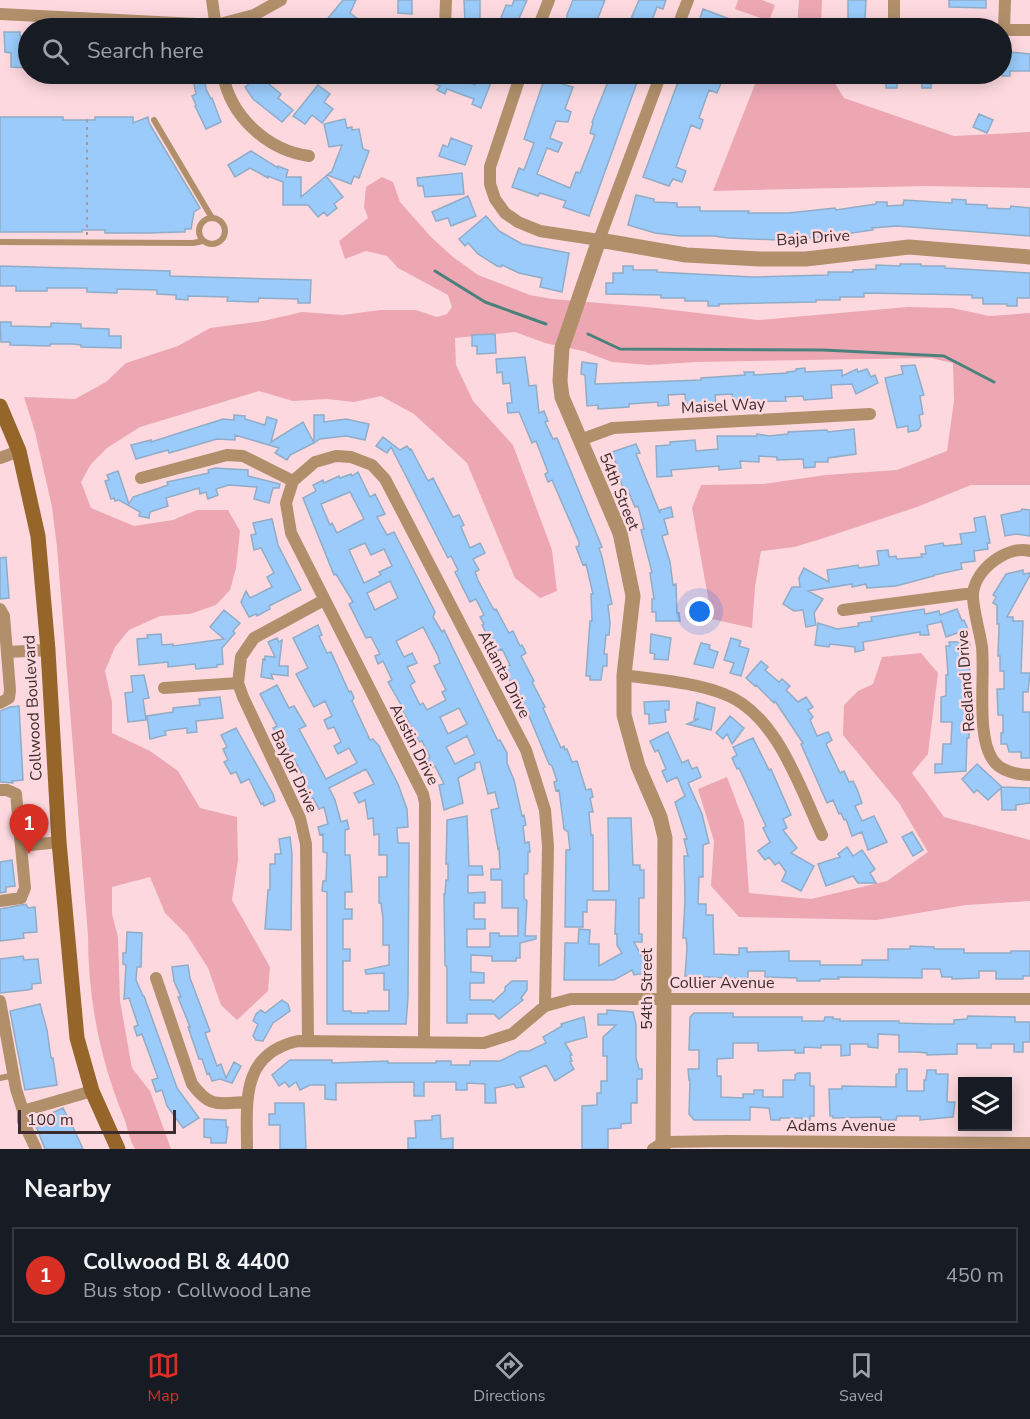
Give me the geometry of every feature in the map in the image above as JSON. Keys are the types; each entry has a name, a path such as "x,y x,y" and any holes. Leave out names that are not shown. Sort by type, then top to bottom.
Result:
{"main road":[{"name":"Collwood Boulevard","path":"0,406 19,451 38,536 48,651 59,842 77,1038 92,1091 118,1149"}],"street":[{"path":"212,0 215,18"},
{"path":"244,18 281,0"},
{"path":"446,0 446,18"},
{"path":"542,18 549,0"},
{"path":"681,18 688,0"},
{"path":"894,0 894,18"},
{"path":"1004,18 1005,0"},
{"path":"0,14 82,18"},
{"path":"1012,30 1030,30"},
{"path":"226,84 230,100 243,118 264,138 291,153 309,156"},
{"path":"518,84 490,167 490,184 495,199 505,213 518,222 540,231 599,240 657,84"},
{"name":"Baja Drive","path":"599,240 686,255 760,259 806,259 909,247 1030,257"},
{"name":"54th Street","path":"599,240 562,348 560,381 562,398 620,533 633,596 624,675 624,715 638,766 660,817 665,838 660,1147"},
{"name":"Maisel Way","path":"580,440 613,428 870,414"},
{"path":"0,458 19,451"},
{"path":"141,478 227,455 243,456 293,481"},
{"name":"Atlanta Drive","path":"293,481 315,462 336,456 351,457 372,465 386,479 526,750 545,810 548,846 545,1006"},
{"name":"Austin Drive","path":"293,481 286,503 291,533 423,794 425,803 424,1042"},
{"path":"843,610 973,593 984,569 999,556 1030,551"},
{"name":"Redland Drive","path":"973,593 982,646 983,724 987,748 994,762 1010,772 1030,775"},
{"path":"164,688 238,683 242,657 254,638 324,600"},
{"path":"0,609 4,616 10,690 9,698 0,703"},
{"path":"7,652 48,651"},
{"path":"624,675 703,688 725,694 745,704 768,727 778,743 822,835"},
{"name":"Baylor Drive","path":"238,683 300,818 306,844 308,1040"},
{"path":"0,790 16,794 25,888 21,898 0,901"},
{"path":"21,846 59,842"},
{"path":"156,978 192,1084 203,1098 214,1103 247,1101 247,1149"},
{"name":"Collier Avenue","path":"247,1101 251,1079 265,1057 289,1043 308,1040 484,1043 512,1034 545,1006 571,999 1030,999"},
{"path":"0,1001 23,1121 36,1149"},
{"path":"23,1112 92,1091"},
{"name":"Adams Avenue","path":"660,1147 1030,1143"}],"lane":[{"path":"0,242 193,243 203,241 215,244 224,236 223,224 212,218 154,120"},
{"path":"203,241 199,233 201,224 204,220 212,218"},
{"path":"0,1078 14,1075"}],"path":[{"path":"87,119 87,241"}],"shaded area":[{"path":"738,0 762,0 775,5 770,18 760,18 735,9"},
{"path":"799,0 822,0 821,18 798,18"},
{"path":"755,84 835,84 844,98 954,136 1030,132 1030,188 926,186 713,191"},
{"path":"382,177 393,182 400,202 431,237 453,257 478,275 530,295 758,320 908,307 952,308 989,316 1030,313 1030,485 971,485 917,507 821,539 794,547 761,551 752,628 712,619 692,508 701,485 763,484 826,475 897,470 947,451 954,401 953,363 930,358 696,362 649,365 612,362 583,351 545,343 515,332 455,338 456,365 473,401 513,445 552,550 557,591 540,598 515,578 467,463 414,414 381,396 354,402 327,399 293,401 259,391 140,427 107,448 91,464 81,482 91,508 134,526 173,520 197,510 228,510 240,531 236,568 230,590 216,605 190,614 160,616 129,630 115,647 105,671 112,702 112,733 150,751 178,771 200,808 237,817 238,860 232,900 270,967 268,991 237,1020 221,1005 208,968 187,935 165,913 150,877 112,887 112,914 118,937 120,1001 132,1068 150,1091 171,1149 135,1149 108,1074 93,1006 57,547 52,507 35,432 24,397 75,399 106,382 126,363 178,346 210,328 263,321 302,312 343,315 380,310 416,310 437,317 447,314 452,307 448,295 398,268 387,256 366,251 345,259 339,241 368,218 364,207 366,187"},
{"path":"921,653 938,673 928,754 912,773 944,817 1030,840 1030,901 966,905 877,920 739,917 711,886 714,841 698,789 727,777 744,822 749,893 811,899 887,881 928,852 899,803 843,735 844,705 858,691 873,684 882,657"}],"building":[{"path":"343,0 356,0 350,13 357,18 328,18"},
{"path":"398,0 412,0 412,14 398,13"},
{"path":"464,0 480,0 480,18 465,18"},
{"path":"514,0 527,0 519,18 501,18 506,5 512,6"},
{"path":"573,0 605,0 598,18 567,18"},
{"path":"639,0 666,0 663,9 657,7 653,18 631,18"},
{"path":"848,0 866,0 865,18 848,18"},
{"path":"949,0 986,0 986,8 949,7"},
{"path":"703,9 727,18 700,18"},
{"path":"4,32 18,32 18,67 11,67 11,53 5,52"},
{"path":"1012,52 1030,54 1030,71 1012,71"},
{"path":"194,84 205,84 221,122 206,129 192,96 196,94"},
{"path":"269,84 281,94 278,98 293,110 282,122 253,99 245,87"},
{"path":"436,84 490,84 481,108 472,104 474,99 447,89 445,94 437,90 440,86"},
{"path":"543,84 562,84 573,87 565,109 571,112 568,122 556,121 550,138 562,143 558,152 547,148 537,174 570,188 576,172 580,173 595,135 590,133 592,122 607,84 636,84 589,216 563,207 566,201 540,193 538,196 512,187 519,168 524,170 534,143 524,139"},
{"path":"677,84 721,84 717,93 709,90 699,118 703,120 700,129 691,125 676,167 686,171 682,182 673,179 669,186 643,177"},
{"path":"886,84 897,84 897,88 886,88"},
{"path":"922,84 931,84 931,88 922,88"},
{"path":"318,85 330,94 324,102 333,109 322,123 312,115 305,124 293,116"},
{"path":"979,114 993,120 987,133 973,127"},
{"path":"0,117 63,117 63,120 95,120 95,117 133,117 133,123 148,117 149,123 200,208 194,212 191,229 185,229 185,232 148,233 105,233 105,230 0,232"},
{"path":"345,119 347,128 359,129 363,149 369,151 359,178 354,176 351,184 327,175 332,171 342,145 329,147 324,124"},
{"path":"451,138 472,146 465,165 439,156 443,145 448,147"},
{"path":"251,151 278,168 278,166 288,170 286,177 301,177 301,197 326,176 343,197 334,204 337,208 327,216 324,212 318,217 308,205 283,205 283,182 268,176 268,178 250,168 235,177 228,165"},
{"path":"462,173 464,194 425,197 423,186 418,186 417,178"},
{"path":"636,195 654,199 654,202 677,203 677,207 700,207 700,211 749,211 748,213 788,213 835,208 836,210 876,204 876,202 887,202 887,206 903,205 904,200 952,203 952,199 966,200 966,204 987,205 987,208 1010,209 1011,206 1030,208 1030,236 897,226 824,237 778,240 680,236 655,233 628,225"},
{"path":"468,196 476,216 451,226 448,218 436,221 432,212"},
{"path":"486,216 499,231 522,244 569,253 562,292 540,287 542,278 519,273 502,265 497,266 478,254 468,243 465,246 459,239"},
{"path":"900,264 1030,273 1030,298 1017,298 1017,306 1007,306 1007,304 983,304 983,298 972,298 972,295 864,293 864,297 840,297 840,300 816,300 816,302 708,306 708,301 661,298 661,295 606,294 606,283 613,283 613,273 623,273 623,266 633,266 633,270 753,277 828,275 828,272 853,272 853,270 876,269 876,265 900,266"},
{"path":"0,266 170,271 170,276 311,280 310,303 298,303 298,299 259,298 258,302 227,301 228,297 188,296 188,300 176,299 176,295 157,294 157,290 117,289 117,293 87,292 87,288 47,288 47,291 16,291 16,286 0,286"},
{"path":"0,322 11,322 11,326 51,327 51,323 81,324 81,328 109,329 109,336 121,336 121,348 81,347 81,345 73,344 10,345 10,342 1,342"},
{"path":"495,334 496,353 477,354 477,346 472,346 472,335"},
{"path":"525,357 529,386 536,385 539,413 544,411 548,421 545,422 553,439 557,438 602,547 599,548 612,604 608,605 610,623 604,654 607,654 607,666 603,666 601,680 590,680 590,676 586,676 590,621 592,621 591,594 593,594 586,564 583,565 576,547 579,546 579,542 552,480 548,482 545,474 548,472 536,441 532,443 519,412 508,413 507,403 512,403 510,383 503,384 502,372 497,373 496,359"},
{"path":"582,362 597,364 595,384 701,380 701,378 745,375 744,372 754,372 754,375 787,373 805,368 805,372 842,370 842,376 857,369 858,372 867,369 871,377 875,375 878,383 856,394 852,384 831,385 832,398 804,400 803,396 785,397 786,401 745,402 733,401 732,394 715,395 716,404 702,405 702,403 686,404 685,394 668,395 669,405 658,406 658,402 598,409 598,405 587,406 585,375 581,374"},
{"path":"915,365 924,395 920,396 923,414 919,415 921,426 918,430 908,432 908,426 897,428 885,378 903,374 901,366"},
{"path":"234,415 245,416 245,419 265,425 267,417 277,420 271,442 303,422 314,443 290,455 287,460 275,453 279,448 235,435 235,440 217,439 169,453 168,450 136,459 131,445 151,440 151,442 223,419 234,420"},
{"path":"314,415 324,415 324,422 346,419 369,424 365,440 346,436 320,439 314,443"},
{"path":"854,429 856,454 828,458 828,462 815,462 815,467 804,468 803,459 777,460 777,457 759,456 759,462 740,461 741,468 719,470 719,466 671,470 672,476 657,477 656,446 670,445 670,442 695,440 696,451 718,449 717,436 757,436 757,434 769,436 788,434 788,432 827,430 828,432"},
{"path":"383,437 400,450 407,446 411,449 428,481 433,478 453,517 459,515 464,525 461,527 470,548 480,543 485,553 473,559 479,570 475,572 478,580 509,633 513,631 520,646 522,645 526,653 521,656 534,681 532,682 545,707 543,708 561,748 564,746 565,750 567,749 572,762 577,761 586,790 591,789 593,812 589,812 591,835 593,835 593,891 609,891 608,818 631,818 633,865 640,865 640,870 644,870 644,898 639,898 639,934 642,934 642,942 634,942 644,961 646,973 634,975 632,970 614,980 564,980 565,943 578,943 579,929 590,930 589,944 599,944 599,966 622,953 617,945 617,934 615,934 616,900 587,900 587,912 583,912 583,927 565,927 566,850 570,850 568,832 564,829 559,790 556,791 554,782 557,781 552,766 503,668 510,665 502,649 496,652 482,625 484,624 480,617 484,615 476,599 470,602 455,572 458,570 451,556 448,558 391,447 387,453 376,446"},
{"path":"636,444 640,453 636,454 660,513 660,510 671,507 673,517 664,519 668,534 662,536 670,562 673,585 676,584 677,613 679,613 680,621 656,621 656,612 652,612 652,599 654,599 650,573 652,572 641,530 644,529 638,506 635,507 629,493 626,494 614,467 617,466 612,452"},
{"path":"215,468 248,470 248,476 280,484 279,488 273,488 269,503 254,499 257,487 229,485 216,489 218,495 208,499 206,492 200,494 199,488 166,498 168,506 150,512 149,518 139,516 140,512 119,500 111,499 105,481 109,480 107,475 118,471 129,504 133,497 168,485 167,482 209,473 208,470"},
{"path":"358,472 370,497 375,494 385,514 377,517 387,535 394,532 435,612 433,617 442,632 444,630 498,741 500,740 507,753 507,763 514,780 522,816 524,815 525,843 529,842 530,852 528,852 528,871 524,874 524,898 527,901 525,936 536,936 536,939 520,943 520,958 516,958 516,961 492,961 492,956 471,955 471,972 484,973 484,983 470,983 470,1000 492,1000 493,1002 512,981 527,981 527,990 521,998 523,1000 499,1019 494,1014 467,1014 467,1023 447,1023 447,967 445,965 444,894 446,880 448,880 447,820 467,816 469,866 482,866 483,875 468,875 468,893 485,892 485,903 474,903 474,919 485,919 485,929 467,929 467,947 490,947 490,933 499,933 499,936 518,936 518,908 502,908 502,880 491,880 491,869 500,869 499,848 491,810 499,808 495,792 488,794 480,762 475,763 475,769 458,778 463,803 444,810 439,785 444,784 435,766 432,768 427,759 430,757 422,741 419,742 388,682 392,680 383,661 378,664 375,656 380,654 371,637 366,638 349,604 353,602 336,574 334,575 303,498 316,491 313,485 323,480 324,483 339,476 340,478 351,474 352,476","holes":["350,492 364,519 337,533 332,523 330,525 321,504","365,543 371,555 384,549 392,566 379,572 381,575 364,583 349,550","390,581 398,598 375,610 367,593","423,627 438,656 440,663 434,666 446,690 442,692 446,700 427,710 423,703 420,705 410,685 415,682 407,667 417,663 412,653 404,657 396,641","459,708 467,724 448,734 440,717","467,736 475,754 455,764 446,747"]},
{"path":"1022,509 1030,510 1030,536 1016,534 1005,536 1001,515"},
{"path":"985,516 990,543 987,543 988,549 974,551 975,561 961,563 962,569 896,586 867,588 866,584 852,587 852,584 808,591 823,599 814,613 816,625 806,627 803,610 794,611 783,604 792,587 800,587 799,578 804,568 829,582 827,570 858,565 859,568 879,565 877,551 888,550 889,557 896,556 897,559 922,557 921,554 926,554 925,546 943,543 944,546 962,544 960,534 975,532 974,518"},
{"path":"272,519 278,545 301,590 269,606 270,609 257,616 256,614 249,617 241,602 246,591 250,598 272,587 267,577 274,573 261,548 254,550 251,535 256,534 253,523"},
{"path":"6,557 9,598 0,599 0,558"},
{"path":"1023,570 1023,574 1030,573 1030,575 1007,617 1013,617 1013,621 1023,621 1021,673 1030,673 1028,692 1023,692 1023,712 1030,712 1030,758 1021,758 1021,752 1009,752 1007,744 1001,744 1003,715 998,715 997,689 1004,689 1004,671 1000,671 999,624 997,624 997,605 993,603 996,597 993,595 1006,574"},
{"path":"924,609 925,614 939,611 940,615 957,609 968,629 946,637 941,620 941,622 927,625 929,635 920,635 920,632 863,642 864,650 855,652 855,647 815,645 818,623 837,629 859,626 858,623 872,621 871,617"},
{"path":"224,610 240,623 222,648 223,664 217,667 196,669 195,664 168,667 168,662 139,665 137,639 148,638 147,635 161,634 162,645 173,644 173,646 224,639 210,627"},
{"path":"318,625 322,635 319,636 327,653 331,652 349,692 351,691 354,698 352,701 370,740 373,739 380,747 407,809 408,827 397,828 398,843 409,843 406,1024 327,1024 327,892 322,891 323,881 326,881 327,853 323,852 323,834 320,835 318,827 328,824 324,807 319,809 313,798 310,799 298,776 302,774 290,751 286,752 279,740 273,728 277,726 260,694 277,685 289,708 294,706 306,726 299,729 326,779 357,763 349,748 338,754 334,746 341,742 334,727 328,729 324,720 332,716 325,701 314,707 296,674 308,668 293,638","holes":["366,769 374,784 354,793 359,803 365,800 368,819 373,818 374,835 379,834 379,855 387,855 387,877 379,877 379,903 381,903 383,919 383,945 389,945 389,965 365,970 366,974 384,973 384,990 389,990 389,1011 351,1013 351,1011 343,1011 343,961 350,961 350,949 343,949 343,919 352,919 352,909 345,909 345,892 352,892 350,855 345,855 345,830 349,829 347,820 341,822 329,788"]},
{"path":"651,634 671,638 668,660 654,659 655,654 650,653"},
{"path":"277,638 279,642 282,640 279,666 288,666 288,676 271,674 273,679 261,677 265,656 275,657 268,642"},
{"path":"731,638 741,641 739,646 749,649 741,676 730,673 734,663 724,660"},
{"path":"949,642 970,642 969,738 967,738 966,771 935,773 935,764 942,764 943,744 951,744 952,722 941,722 941,697 946,696 946,675 948,675 946,646 950,646"},
{"path":"701,643 710,645 709,649 718,652 713,668 694,664"},
{"path":"761,661 768,667 765,670 779,682 782,679 790,686 786,690 798,702 806,697 813,707 808,710 813,717 810,720 817,736 828,732 832,740 826,744 840,773 844,771 849,782 853,781 857,789 862,803 855,806 862,821 874,816 887,842 868,850 862,832 852,836 846,819 844,820 841,813 839,814 833,800 827,803 801,744 803,743 775,701 774,703 746,678"},
{"path":"144,675 149,698 143,699 146,720 128,722 125,693 133,692 131,676"},
{"path":"220,697 223,718 196,721 197,732 187,733 187,728 170,730 165,731 166,735 150,739 147,716 173,712 173,708 200,705 199,699"},
{"path":"669,701 669,710 665,710 666,722 649,724 649,714 645,714 644,702"},
{"path":"697,702 715,708 711,730 687,724 699,719 694,719"},
{"path":"19,706 23,780 12,781 13,783 0,782 0,711"},
{"path":"730,716 744,728 732,744 727,734 723,739 716,733"},
{"path":"236,728 273,794 275,801 264,806 249,779 241,783 236,772 231,774 224,762 228,760 223,749 227,747 221,735"},
{"path":"668,732 682,763 688,760 692,769 697,767 701,777 688,783 702,814 709,843 703,845 703,877 699,877 698,904 706,904 706,915 713,915 714,954 739,955 739,948 747,948 747,952 789,951 789,961 820,961 820,965 862,965 862,960 888,960 888,949 910,949 910,946 964,949 964,953 1030,951 1030,976 1023,976 1023,979 996,979 996,971 979,971 979,978 952,979 952,977 942,977 940,969 922,969 922,978 838,977 839,979 797,981 797,978 765,977 765,971 748,971 748,979 685,976 687,948 686,938 683,938 684,856 688,856 684,839 687,839 675,802 685,796 677,777 667,782 662,771 666,769 658,750 655,752 650,741"},
{"path":"753,738 769,770 771,769 791,815 783,819 787,828 783,830 797,848 791,853 814,866 801,891 782,881 786,872 779,862 775,865 769,857 765,860 758,851 770,842 763,828 766,826 732,758 737,755 733,747"},
{"path":"977,764 1002,787 1030,788 1030,803 1016,805 1016,810 1002,810 1001,788 988,800 977,790 974,793 962,779"},
{"path":"912,832 923,850 913,856 902,837"},
{"path":"290,837 292,854 291,930 265,929 268,890 270,890 270,864 275,864 275,854 281,854 279,839"},
{"path":"847,847 853,856 862,850 875,869 870,873 876,883 858,883 853,876 826,886 818,864 840,857 838,854"},
{"path":"12,860 15,886 6,887 6,892 0,893 0,862"},
{"path":"26,904 28,908 35,907 37,932 23,933 24,938 0,941 0,909"},
{"path":"127,932 142,933 141,967 137,967 136,980 144,996 177,1088 199,1118 183,1128 167,1106 162,1090 156,1092 152,1080 158,1078 142,1034 137,1036 134,1027 138,1025 129,998 124,999 126,965 123,964 123,953 126,953"},
{"path":"23,956 24,960 38,959 41,983 32,984 32,989 0,993 0,959"},
{"path":"188,965 190,978 210,1031 205,1033 217,1066 221,1064 226,1078 234,1062 241,1066 232,1083 220,1079 212,1081 202,1059 199,1059 178,997 181,997 174,981 172,967"},
{"path":"282,1000 288,1004 290,1011 273,1023 263,1041 256,1040 253,1036 258,1024 253,1021 256,1014 261,1010 265,1013"},
{"path":"40,1004 57,1085 25,1090 10,1011"},
{"path":"607,1010 633,1012 636,1024 636,1058 639,1069 642,1069 642,1079 637,1079 637,1103 631,1103 631,1123 621,1124 621,1128 608,1129 608,1149 582,1149 582,1106 597,1105 597,1093 601,1093 601,1081 607,1081 607,1056 603,1056 603,1037 616,1025 598,1025 598,1014 607,1014"},
{"path":"694,1013 733,1013 733,1017 802,1017 802,1021 824,1021 825,1017 833,1017 840,1021 899,1021 899,1023 932,1024 954,1024 954,1020 967,1019 968,1016 1015,1017 1015,1022 1030,1022 1030,1042 1023,1042 1023,1052 1014,1052 1014,1044 991,1044 991,1048 977,1048 977,1044 957,1044 957,1054 927,1055 927,1053 899,1052 899,1035 878,1034 878,1048 868,1047 868,1044 850,1044 850,1055 841,1056 841,1045 821,1045 821,1048 804,1047 804,1053 795,1053 795,1050 758,1051 758,1043 733,1043 733,1058 717,1059 717,1076 721,1076 721,1097 743,1098 743,1094 754,1094 754,1090 763,1090 763,1097 783,1097 783,1080 795,1080 795,1075 798,1073 810,1073 810,1086 814,1086 814,1116 810,1116 810,1121 802,1120 802,1118 771,1120 769,1108 750,1107 750,1120 694,1120 689,1114 688,1069 699,1069 699,1050 689,1050 690,1017"},
{"path":"584,1017 587,1037 565,1043 572,1055 570,1062 574,1069 555,1081 546,1065 520,1077 524,1087 516,1088 514,1084 495,1088 496,1103 485,1103 485,1084 467,1083 467,1090 456,1090 456,1082 424,1082 424,1096 414,1096 414,1082 336,1083 336,1100 325,1099 325,1085 310,1085 300,1090 296,1082 289,1087 285,1082 279,1086 272,1075 290,1060 332,1060 332,1063 451,1061 451,1065 470,1065 470,1061 500,1061 520,1051 529,1051 546,1043 543,1037 562,1026 561,1024"},
{"path":"899,1069 907,1069 907,1091 924,1091 927,1070 936,1070 936,1074 948,1074 947,1102 955,1102 953,1117 920,1120 920,1116 897,1116 896,1120 881,1120 881,1117 833,1118 830,1116 829,1089 842,1089 842,1086 896,1087 896,1075"},
{"path":"275,1103 304,1103 306,1149 280,1149 280,1125 269,1125 269,1114 275,1114"},
{"path":"63,1108 83,1149 45,1149 34,1121"},
{"path":"440,1115 441,1139 453,1138 453,1149 408,1149 408,1138 416,1138 415,1121 432,1120 432,1116"},
{"path":"204,1119 226,1120 226,1127 228,1127 226,1143 211,1143 211,1138 204,1137"}],"waterway":[{"path":"435,271 485,302 546,324"},
{"path":"588,334 620,349 823,350 944,356 994,382"}],"place":[{"name":"Collwood Bl & 4400","path":"29,854"}]}
